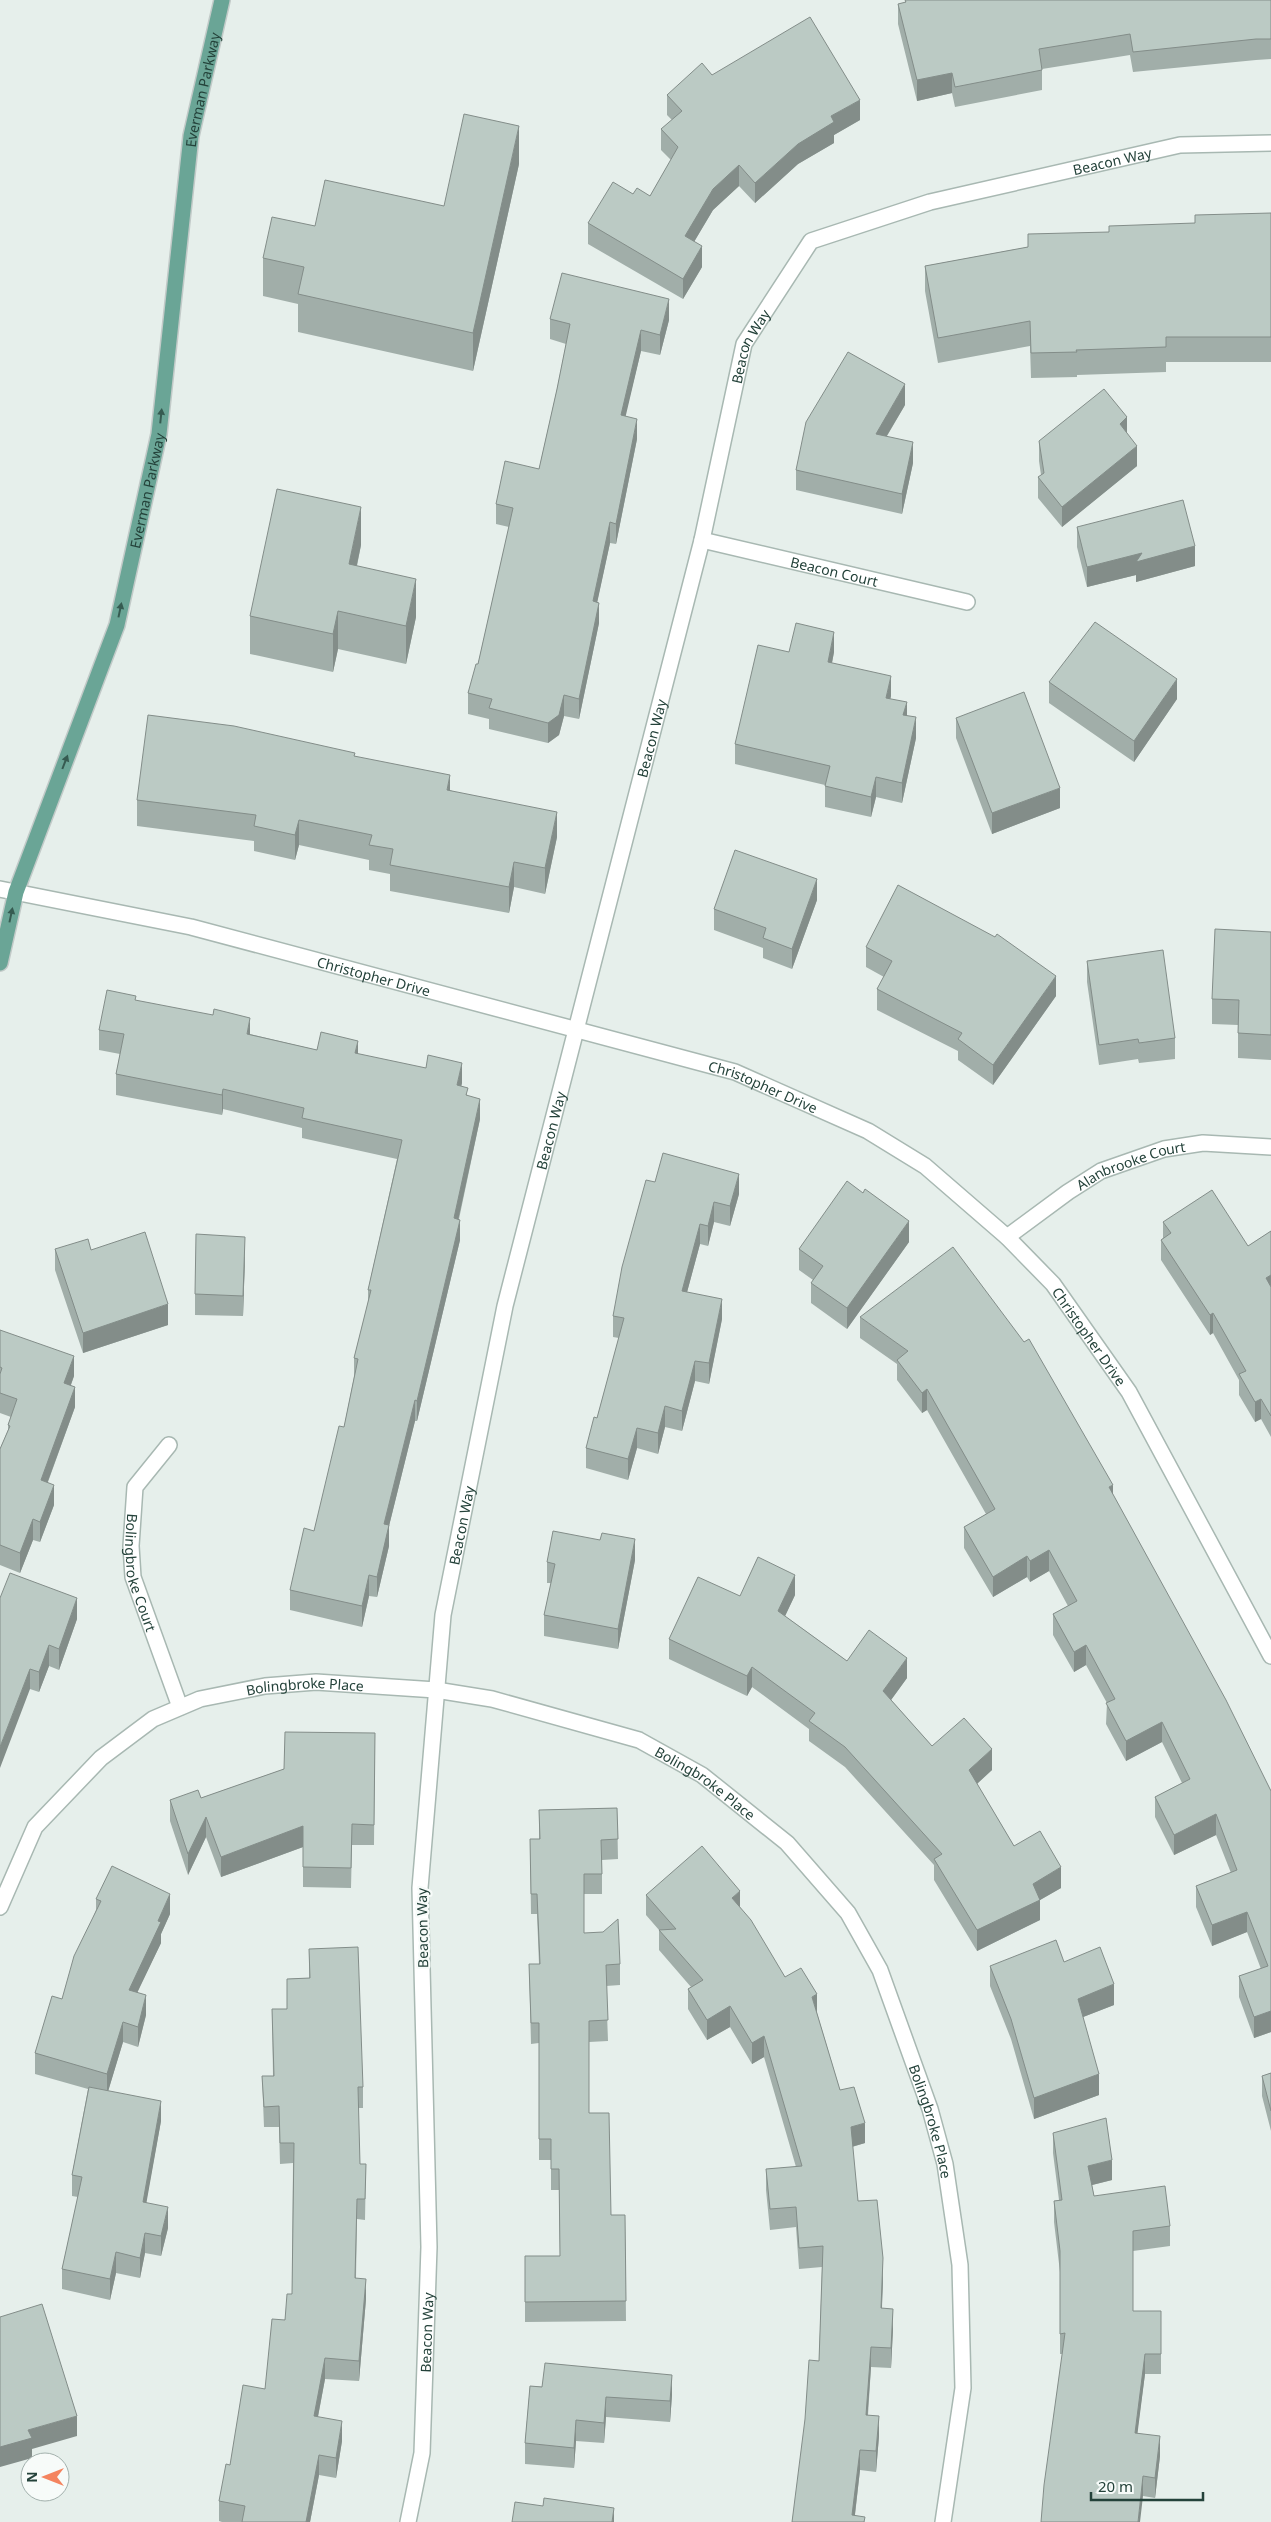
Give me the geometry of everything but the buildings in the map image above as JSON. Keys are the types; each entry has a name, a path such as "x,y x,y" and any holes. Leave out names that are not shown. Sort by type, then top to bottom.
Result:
{"main road":[{"name":"Everman Parkway","path":"0,963 16,892 117,625 159,434 191,136 222,0"}],"street":[{"name":"Beacon Way","path":"408,2522 422,2453 429,2247 420,1888 443,1615 505,1306 702,540 744,344 811,241 930,202 1180,145 1271,143"},
{"name":"Beacon Court","path":"702,540 967,602"},
{"name":"Christopher Drive","path":"0,889 191,927 735,1072 868,1131 925,1166 1007,1237 1053,1284 1129,1392 1271,1656"},
{"name":"Alanbrooke Court","path":"1007,1237 1068,1192 1101,1171 1155,1152 1203,1144 1271,1147"},
{"name":"Bolingbroke Court","path":"169,1445 135,1487 131,1546 133,1577 180,1707"},
{"name":"Bolingbroke Place","path":"0,1907 35,1827 101,1758 153,1719 180,1707 200,1699 265,1686 316,1682 436,1690 492,1699 639,1740 702,1775 787,1843 848,1913 880,1970 930,2109 945,2164 960,2265 963,2388 943,2522"}]}
